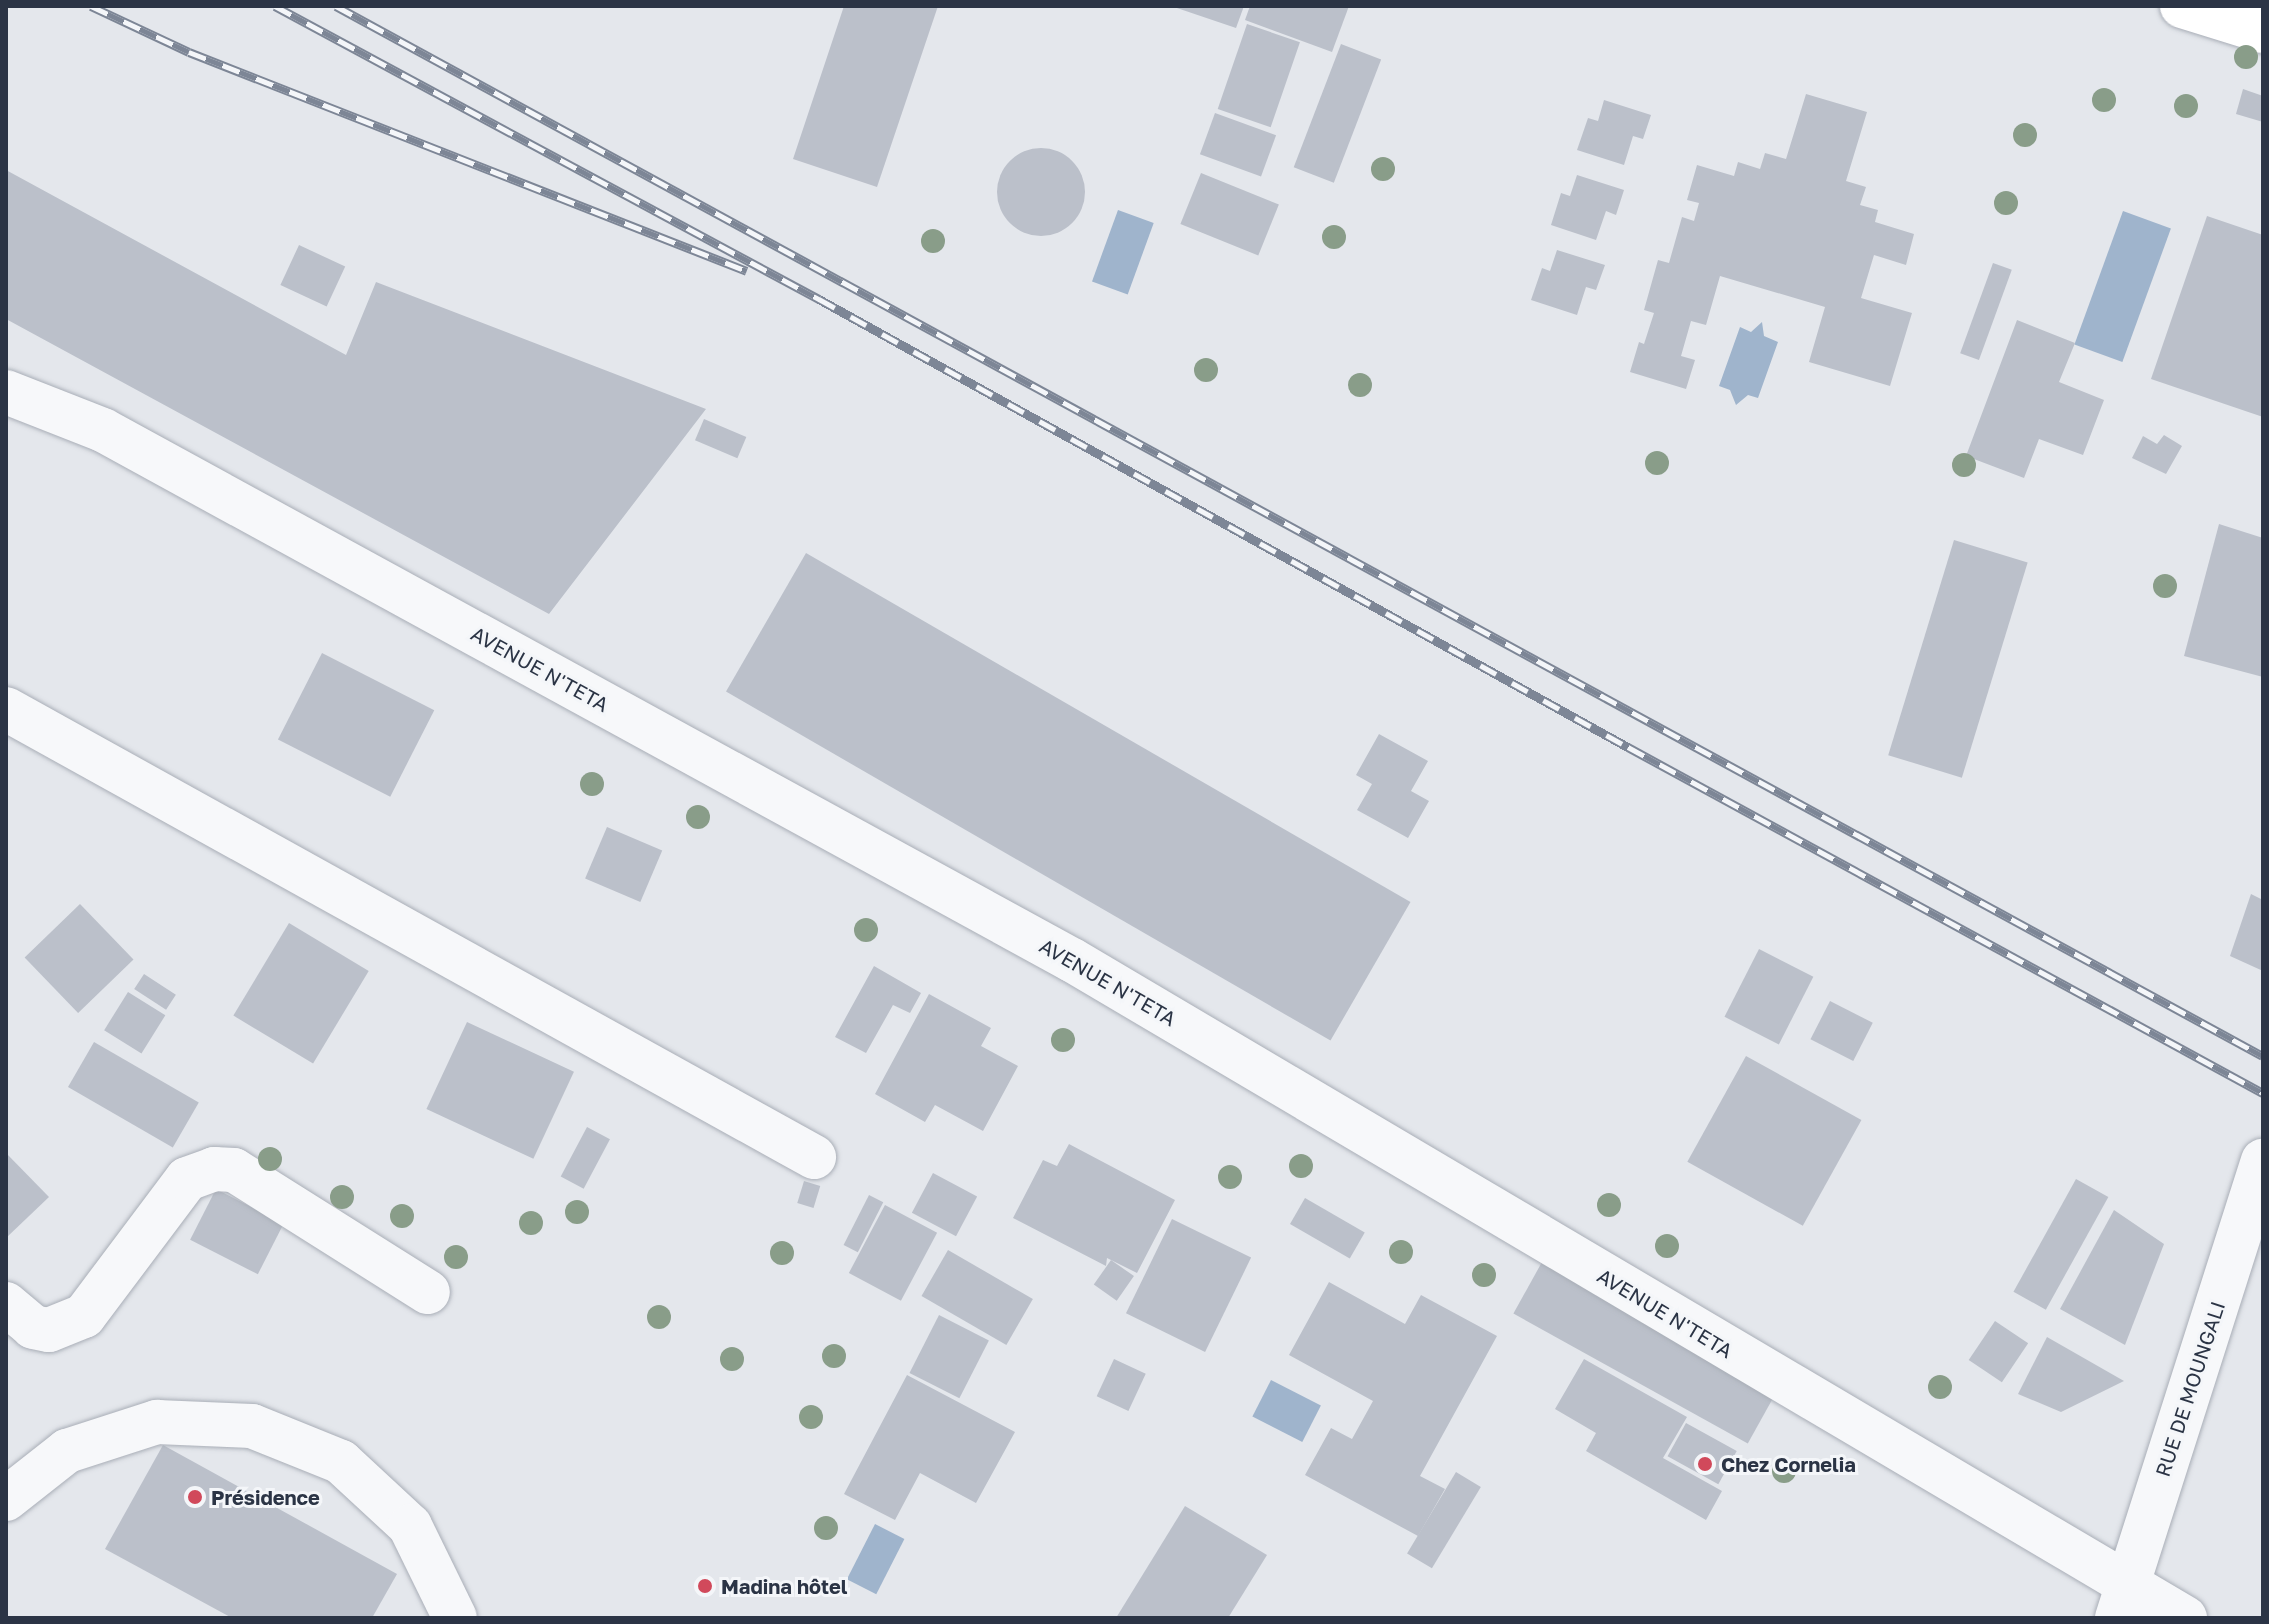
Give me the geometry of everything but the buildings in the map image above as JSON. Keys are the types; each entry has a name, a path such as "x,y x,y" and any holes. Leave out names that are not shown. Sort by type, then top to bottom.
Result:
{"main road":[{"path":"2182,6 2263,31"}],"street":[{"name":"AVENUE N'TETA","path":"6,392 103,430 1072,960 2122,1602 2185,1618"},
{"path":"6,709 814,1157"},
{"name":"RUE DE MOUNGALI","path":"2122,1602 2263,1161"},
{"path":"6,1304 33,1327 49,1330 84,1316 187,1179 214,1169 234,1170 428,1292"},
{"path":"6,1499 67,1451 157,1422 252,1426 341,1462 410,1526 455,1618"}],"water":[{"path":"1118,210 1154,223 1128,294 1092,281"},
{"path":"2123,211 2171,228 2122,362 2074,344"},
{"path":"1762,322 1764,336 1778,342 1758,398 1748,395 1736,405 1730,390 1719,386 1740,327 1751,332"},
{"path":"1271,1380 1321,1405 1302,1442 1252,1417"},
{"path":"875,1524 904,1539 876,1594 847,1579"}],"railway":[{"path":"91,6 189,52 747,271"},
{"path":"275,6 819,299 1628,747 2263,1093"},
{"path":"336,6 2263,1056"}],"place":[{"name":"Chez Cornelia","path":"1705,1464"},
{"name":"Présidence","path":"195,1497"},
{"name":"Madina hôtel","path":"705,1586"}]}
